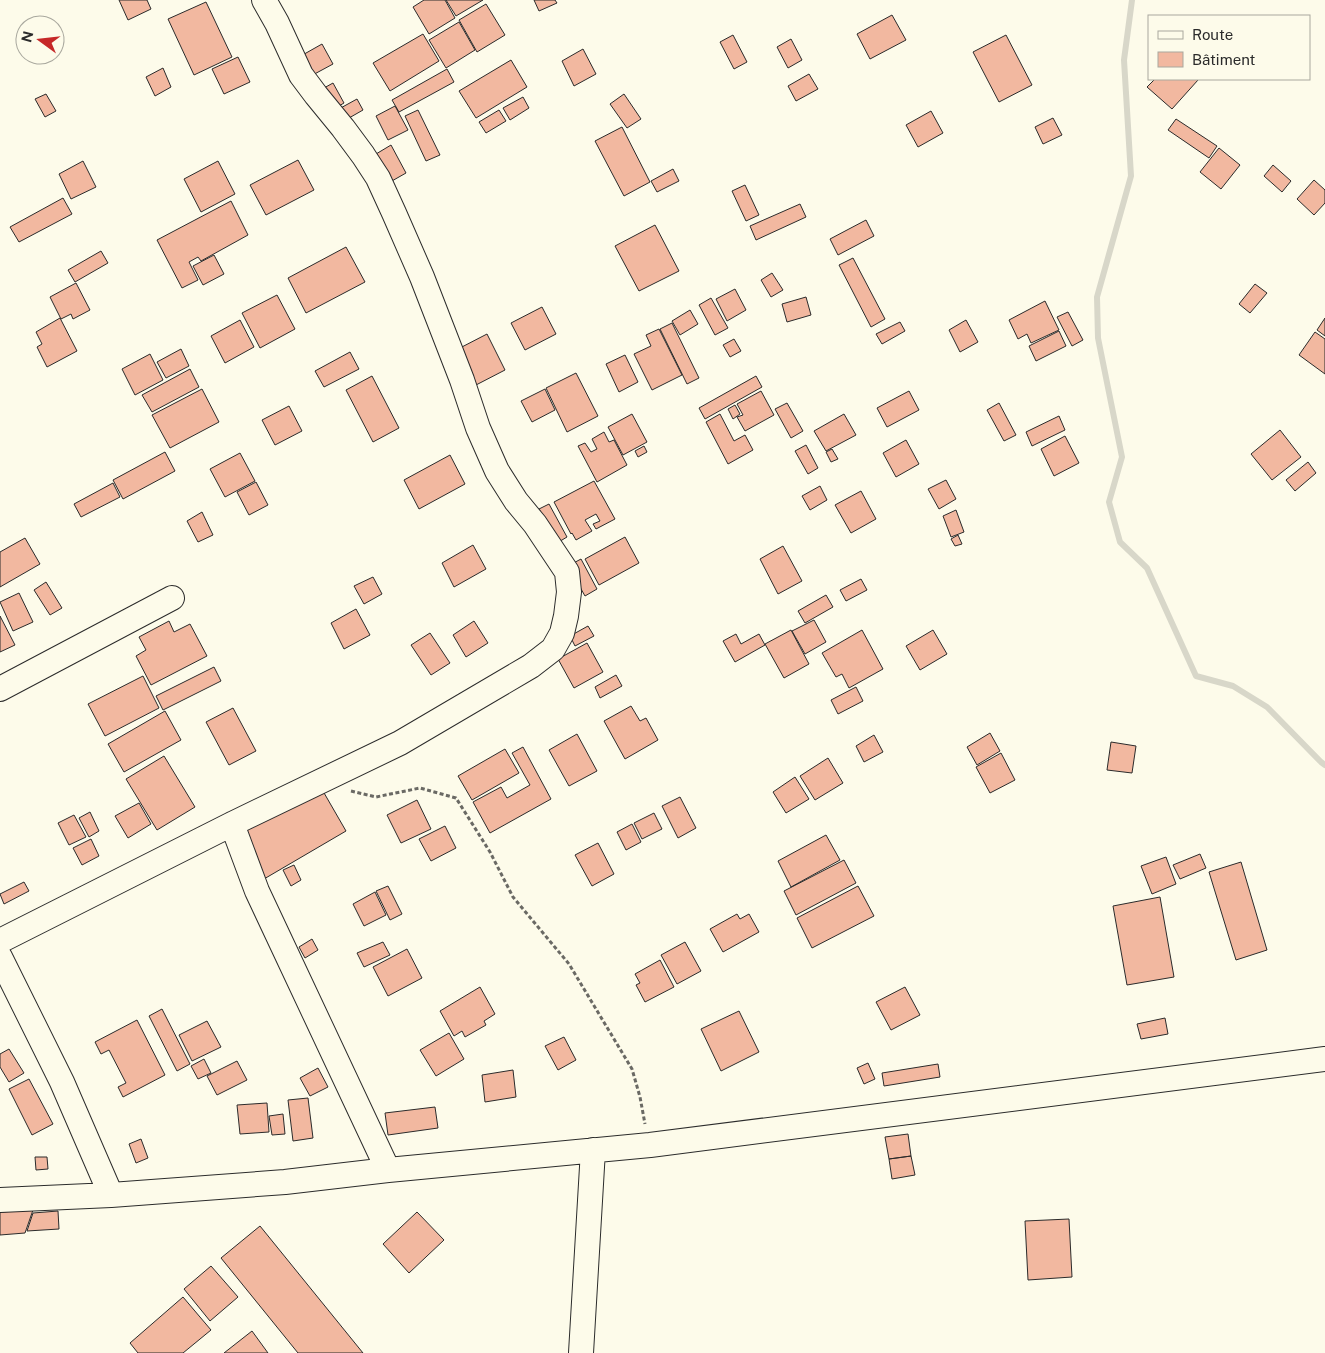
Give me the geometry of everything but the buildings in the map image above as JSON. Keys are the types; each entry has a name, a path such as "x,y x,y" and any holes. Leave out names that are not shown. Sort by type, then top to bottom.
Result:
{"street":[{"path":"0,941 232,824 400,743 531,666 553,649 562,633 570,592 568,572 516,501 497,471 478,428 462,380 422,277 378,178 343,128 301,75 264,0"},
{"path":"0,689 172,598"},
{"path":"232,824 257,891 388,1170"},
{"path":"0,956 62,1082 111,1195"},
{"path":"0,1200 111,1195 285,1182 650,1144 1325,1059"},
{"path":"581,1353 593,1150"}],"path":[{"path":"317,783 376,797 420,788 456,798 490,852 513,897 570,964 632,1069 650,1144"}],"waterway":[{"path":"1132,0 1124,60 1131,176 1097,297 1098,338 1122,457 1109,502 1120,542 1147,568 1196,676 1233,686 1267,707 1325,765"}]}
